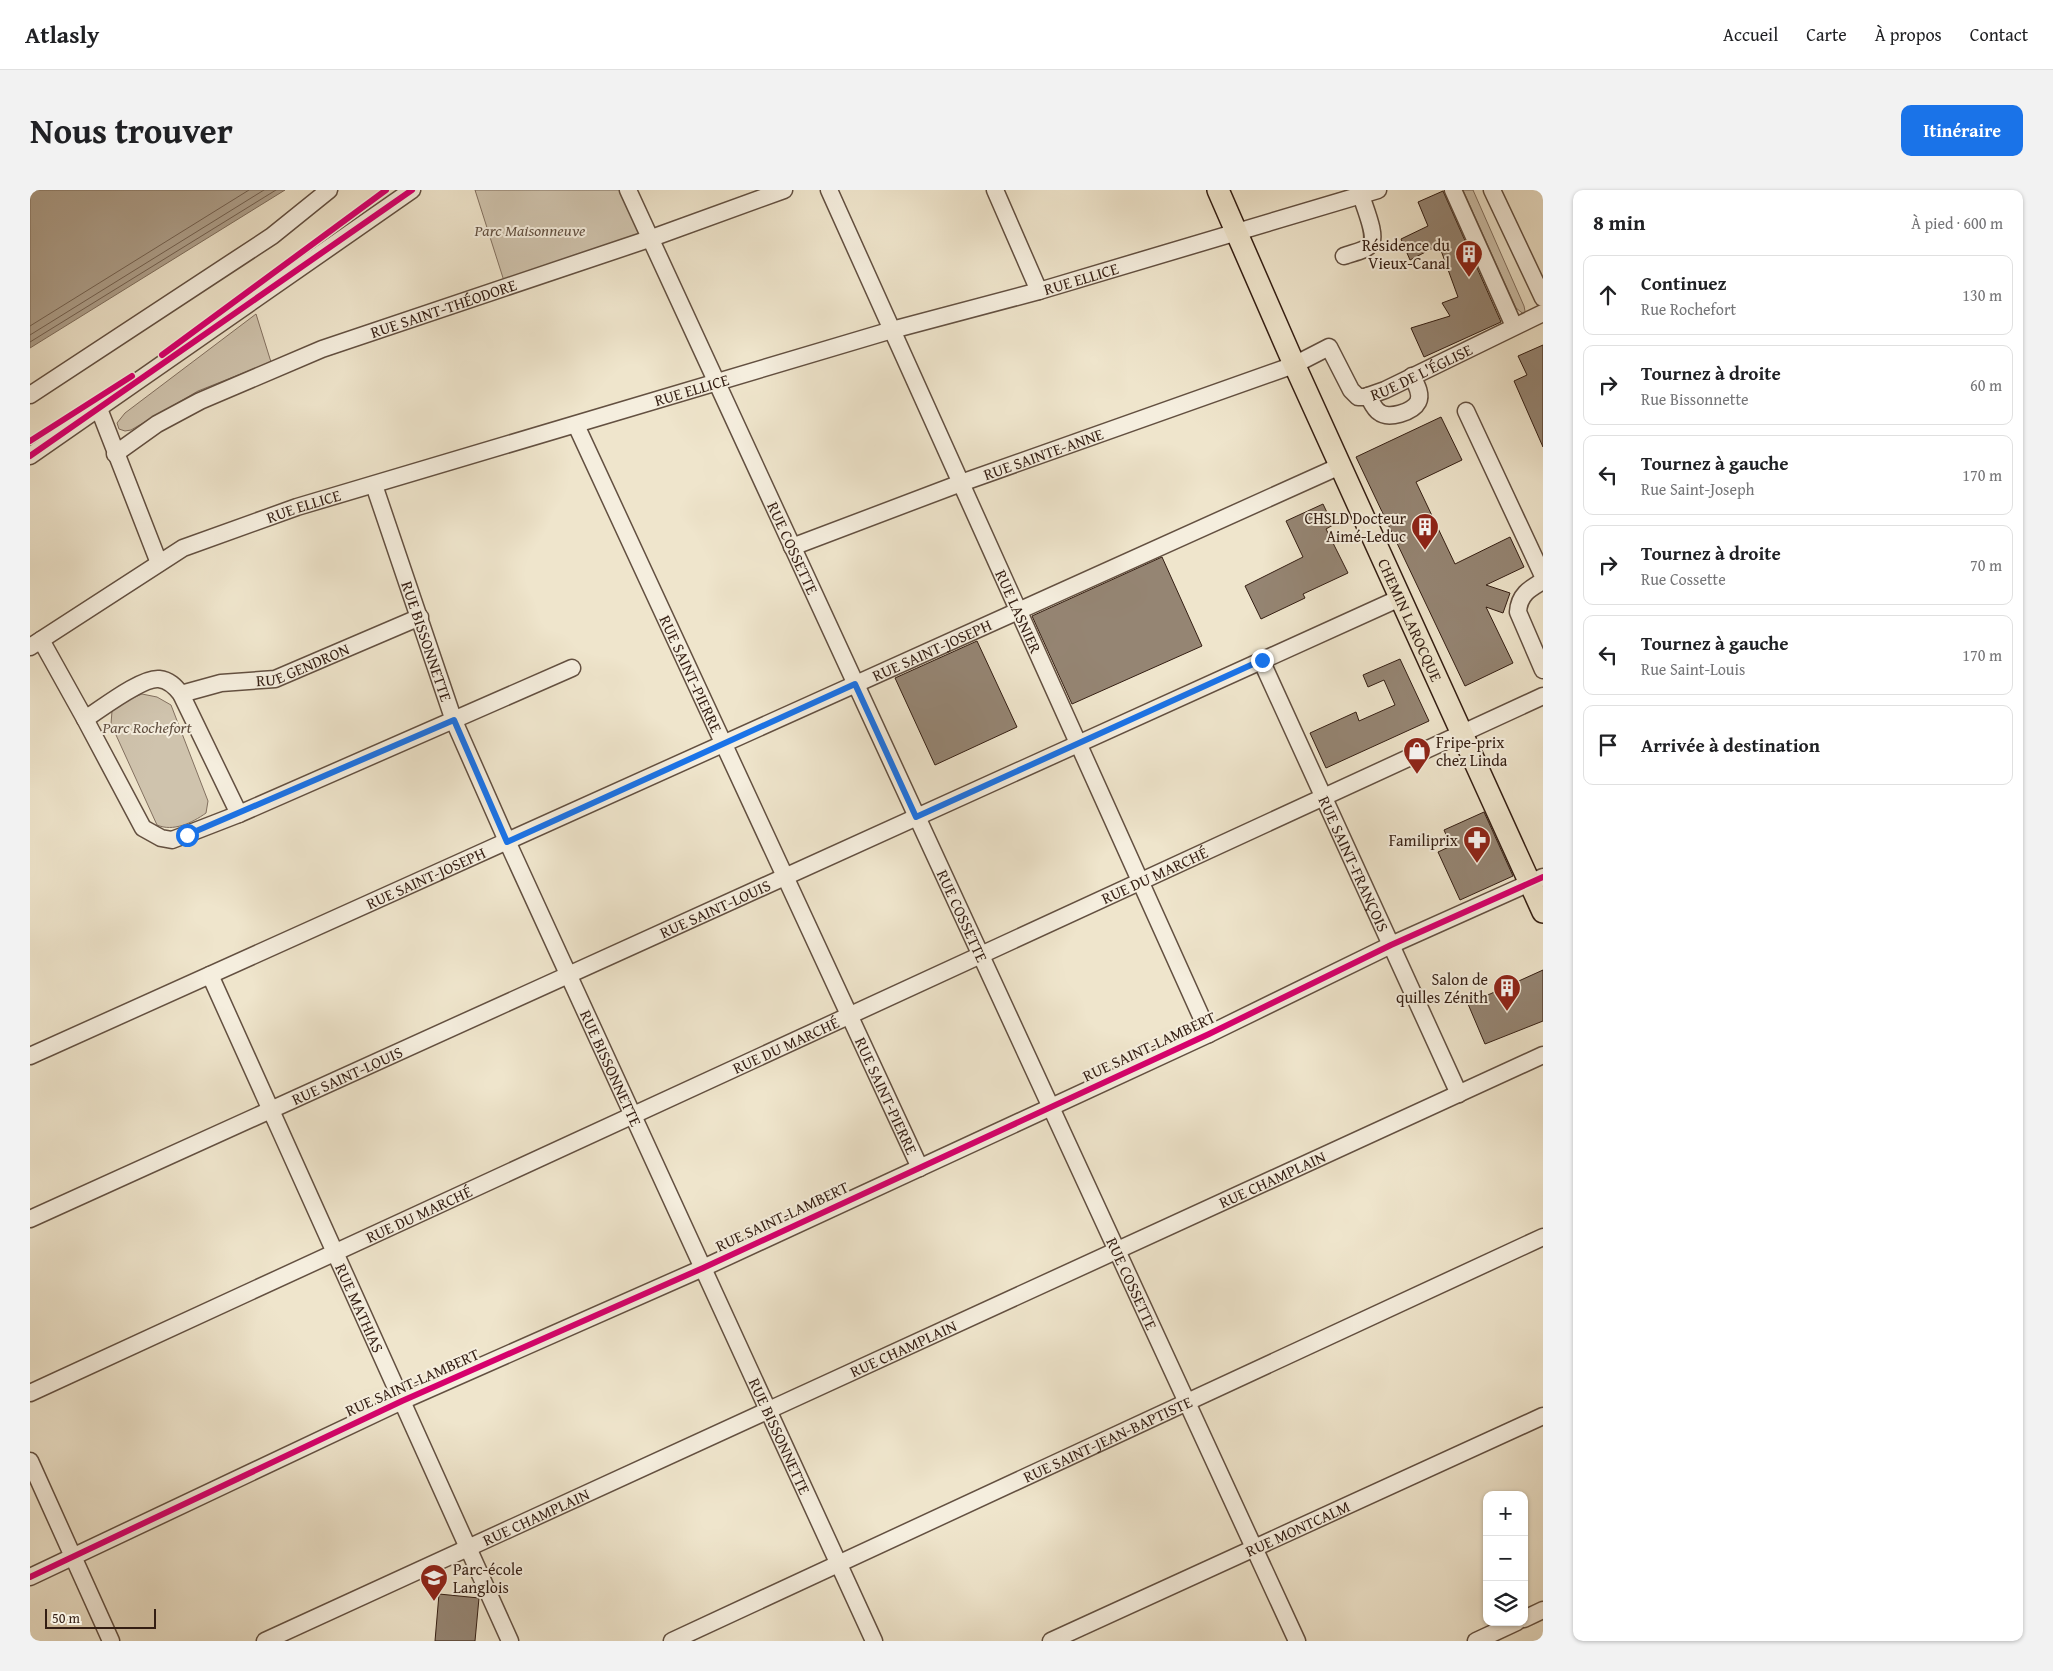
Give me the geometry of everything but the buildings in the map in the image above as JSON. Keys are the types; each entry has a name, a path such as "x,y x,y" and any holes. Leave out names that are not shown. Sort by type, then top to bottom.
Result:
{"main road":[{"name":"CHEMIN LAROCQUE","path":"1218,190 1294,365 1462,734 1536,880 1543,912"}],"street":[{"path":"30,395 272,236 330,190"},
{"path":"30,456 412,190"},
{"name":"RUE COSSETTE","path":"628,190 1297,1641"},
{"name":"RUE SAINT-THÉODORE","path":"115,454 157,424 200,400 313,353 649,239 784,190"},
{"name":"RUE LASNIER","path":"829,190 1209,1034"},
{"path":"995,190 1039,291"},
{"name":"RUE ELLICE","path":"35,644 159,563 202,539 374,484 892,330 1039,291 1378,190"},
{"path":"1454,190 1514,326"},
{"path":"1492,190 1543,298"},
{"path":"1344,256 1369,247 1372,242 1373,234 1361,195"},
{"name":"RUE DE L'ÉGLISE","path":"1294,365 1329,347 1351,390 1358,397 1368,396 1543,313"},
{"name":"RUE SAINTE-ANNE","path":"792,547 961,483 1294,365"},
{"path":"1368,396 1378,412 1382,414 1397,414 1412,409 1418,402 1420,392 1412,376"},
{"path":"99,409 159,563"},
{"path":"1466,411 1543,576"},
{"name":"RUE SAINT-PIERRE","path":"576,425 920,1168"},
{"name":"RUE SAINT-JOSEPH","path":"30,1056 1340,466"},
{"name":"RUE BISSONNETTE","path":"374,484 454,720 507,842 874,1641"},
{"path":"1543,581 1527,590 1518,602 1518,612 1543,670"},
{"name":"RUE SAINT-LOUIS","path":"30,1219 1400,598"},
{"name":"RUE GENDRON","path":"182,694 221,683 275,679 420,616"},
{"path":"35,644 86,718 147,831 161,838 172,840 239,814 572,668"},
{"name":"RUE SAINT-FRANÇOIS","path":"1262,660 1459,1094"},
{"path":"86,718 153,679 170,682 182,694 239,814"},
{"name":"RUE DU MARCHÉ","path":"30,1393 1543,696"},
{"name":"RUE SAINT-LAMBERT","path":"30,1577 402,1401 703,1268 1209,1034 1391,945 1536,880"},
{"name":"RUE MATHIAS","path":"210,975 510,1641"},
{"name":"RUE CHAMPLAIN","path":"265,1641 1543,1055"},
{"name":"RUE SAINT-JEAN-BAPTISTE","path":"672,1641 1543,1237"},
{"name":"RUE MONTCALM","path":"1051,1641 1543,1416"},
{"path":"30,1462 111,1641"},
{"path":"1528,1617 1543,1610"},
{"path":"1476,1641 1508,1626"}],"green space":[{"name":"Parc Maisonneuve","path":"475,190 622,190 641,235 504,281"},
{"path":"1463,190 1473,190 1524,306 1526,316 1516,308"},
{"path":"256,314 271,362 198,391 131,430 119,429 117,423 125,413"},
{"name":"Parc Rochefort","path":"142,694 157,697 171,705 208,801 206,813 195,820 176,827 157,825 111,724 112,711 121,703"}],"water":[{"path":"30,190 285,190 30,348"}],"cycle path":[{"path":"162,355 386,190"},
{"path":"30,456 412,190"},
{"path":"30,441 132,376"},
{"path":"30,1577 402,1401 703,1268 1209,1034 1391,945 1543,877"}],"place":[{"name":"Résidence du Vieux-Canal","path":"1469,278"},
{"name":"CHSLD Docteur Aimé-Leduc","path":"1425,551"},
{"name":"Fripe-prix chez Linda","path":"1417,775"},
{"name":"Familiprix","path":"1477,864"},
{"name":"Salon de quilles Zénith","path":"1507,1012"},
{"name":"Parc-école Langlois","path":"434,1602"}],"route":[{"path":"187,835 454,720 507,842 855,684 916,817 1262,660"}]}
